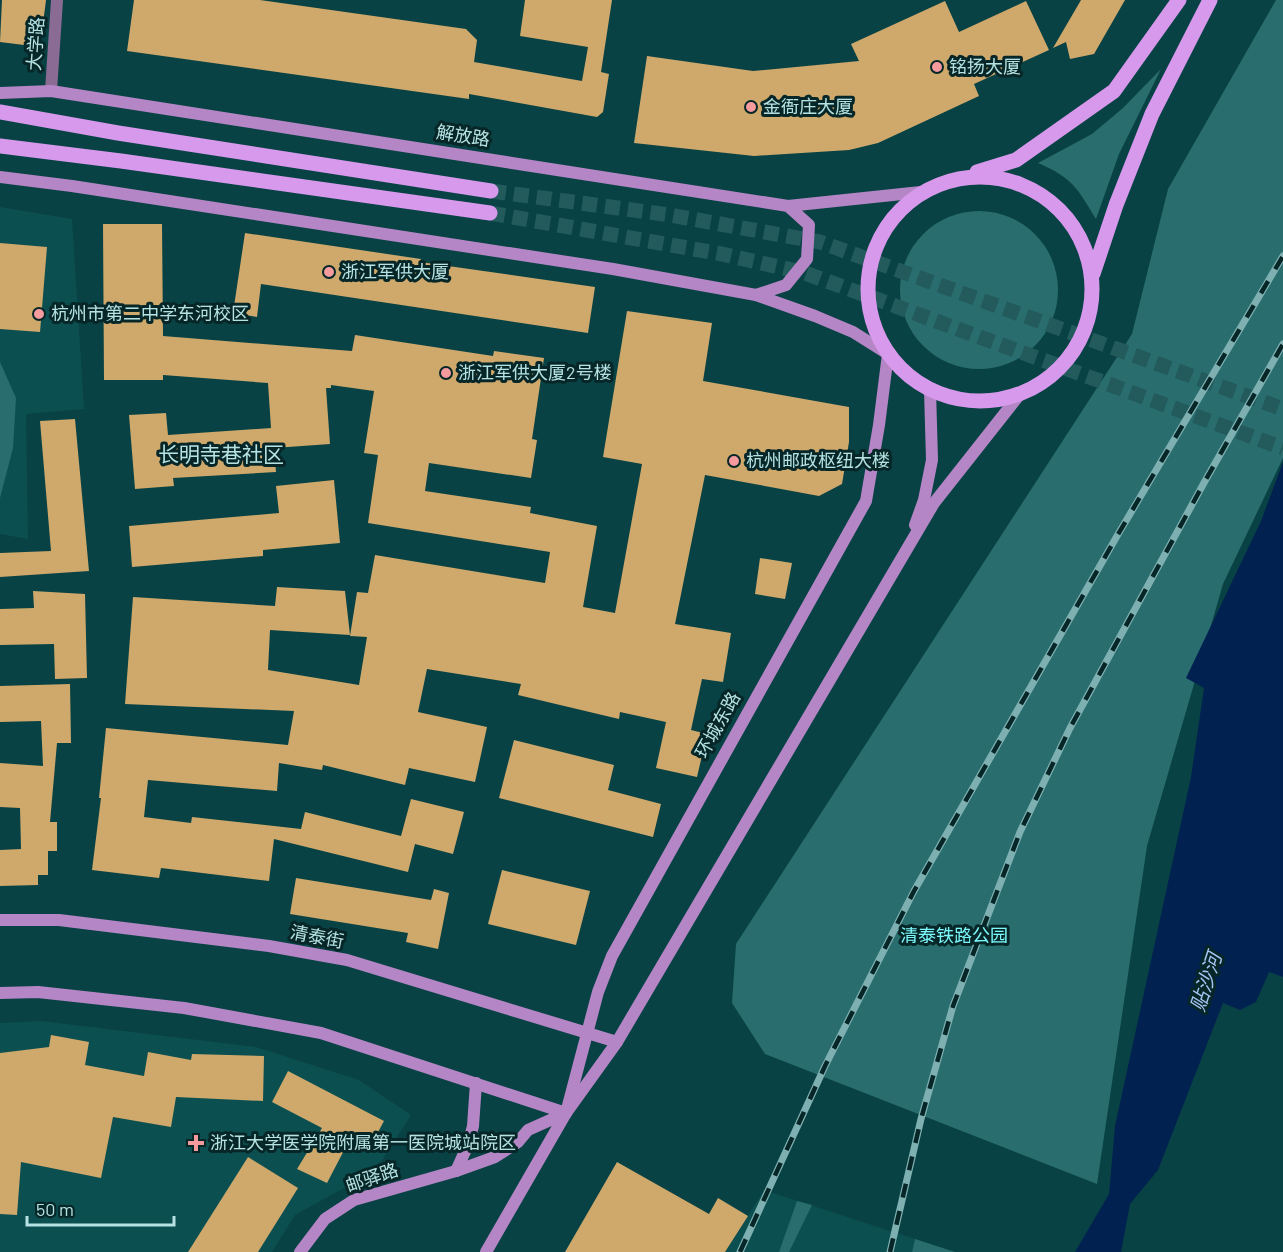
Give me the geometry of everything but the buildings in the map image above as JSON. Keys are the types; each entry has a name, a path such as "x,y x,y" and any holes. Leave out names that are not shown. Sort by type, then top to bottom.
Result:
{"main road":[{"path":"1093,274 1116,205 1152,114 1210,0"},
{"path":"888,354 872,321 867,284 874,248 893,216 921,192 955,178 1016,160 1114,91 1179,1"},
{"name":"解放路","path":"0,93 51,91 788,206 921,192"},
{"path":"0,112 118,133 491,191"},
{"path":"0,146 132,162 490,213"},
{"path":"0,177 613,269 756,295 853,332 888,354 914,381 930,390 959,399 990,401 1020,394 1053,375 1072,355 1086,330 1093,302 1093,274 1082,238 1060,208 1029,186 993,176 955,178"},
{"path":"756,295 786,285 807,260 809,225 788,206"},
{"name":"环城东路","path":"566,1113 598,992 612,956 866,501 888,354"},
{"path":"903,557 924,500 932,460 930,390"},
{"path":"903,557 934,502 1020,394"},
{"name":"环城东路","path":"486,1252 566,1113 617,1042 903,557"},
{"name":"清泰街","path":"0,920 58,920 269,946 347,960 617,1042"},
{"path":"0,993 38,992 184,1008 321,1033 566,1113"},
{"path":"456,1170 468,1145 473,1126 476,1083"},
{"name":"邮驿路","path":"300,1252 325,1219 354,1200 495,1157 518,1142 528,1130 566,1113"}],"street":[{"name":"大学路","path":"51,91 57,0"}],"shaded area":[{"name":"杭州市第二中学东河校区","path":"0,207 72,219 84,409 26,414 28,539 0,534"},
{"name":"浙江大学医学院附属第一医院城站院区","path":"41,1021 256,1047 359,1080 411,1115 375,1171 295,1215 272,1252 0,1252 0,1023"},
{"path":"764,1190 915,1239 912,1252 725,1252"}],"green space":[{"name":"清泰铁路公园","path":"1276,0 1283,0 1283,458 1223,584 1147,846 1097,1184 765,1054 732,1003 736,944 1132,334 1168,189"},
{"path":"1161,69 1119,154 1096,219 1084,199 1067,179 1038,163 1092,134 1123,108"},
{"path":"979,211 994,212 1009,217 1023,224 1035,234 1045,246 1052,260 1057,275 1057,305 1052,320 1045,334 1035,346 1023,356 1009,363 994,368 979,369 964,368 949,363 935,356 923,346 913,334 906,320 901,305 900,290 901,275 906,260 913,246 923,234 935,224 949,217 964,212"},
{"path":"0,362 16,398 13,448 0,498"},
{"path":"797,1201 812,1205 789,1252 779,1252"},
{"path":"915,1239 955,1252 912,1252"}],"water":[{"name":"贴沙河","path":"1283,462 1283,977 1269,972 1256,1002 1240,1010 1223,1003 1158,1170 1130,1204 1121,1252 1075,1252 1109,1194 1115,1126 1191,777 1204,688 1186,678 1261,521"}],"tunnel":[{"path":"491,191 670,215 820,242 1283,409"},
{"path":"490,213 722,254 805,273 1283,448"}],"railway":[{"path":"740,1252 825,1066 914,891 1117,536 1283,256"},
{"path":"890,1252 921,1119 953,1006 1020,832 1070,728 1283,344"}],"place":[{"name":"铭扬大厦","path":"937,67"},
{"name":"金衙庄大厦","path":"751,107"},
{"name":"浙江军供大厦","path":"329,272"},
{"name":"杭州市第二中学东河校区","path":"39,314"},
{"name":"浙江军供大厦2号楼","path":"446,373"},
{"name":"杭州邮政枢纽大楼","path":"734,461"},
{"name":"浙江大学医学院附属第一医院城站院区","path":"196,1143"}],"district":[{"name":"长明寺巷社区","path":"221,455"}]}
